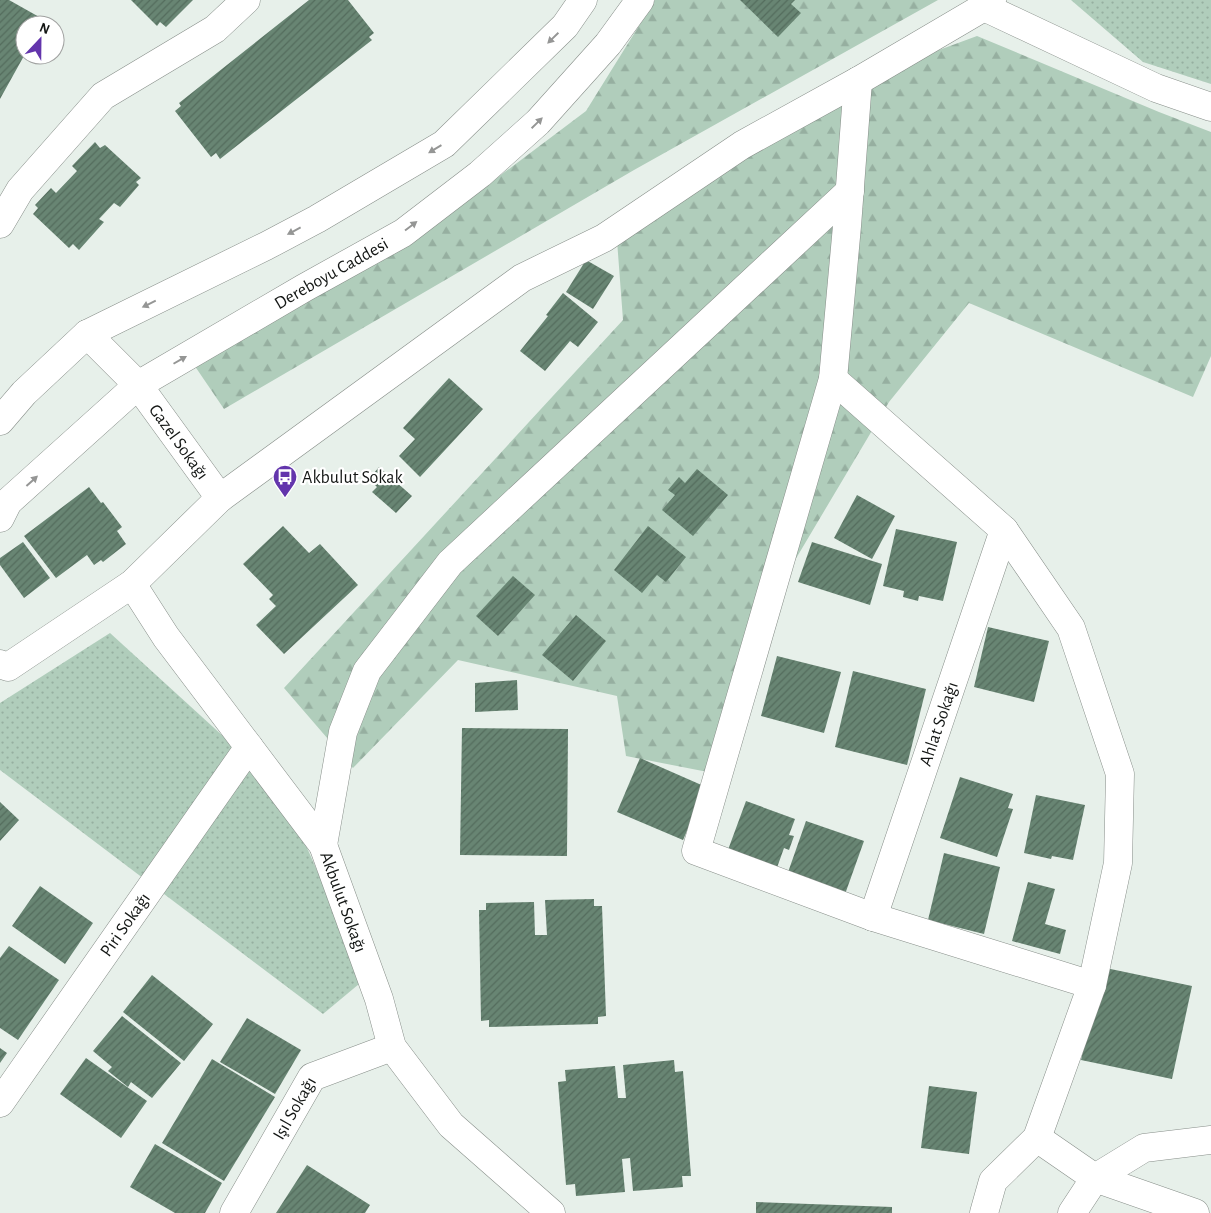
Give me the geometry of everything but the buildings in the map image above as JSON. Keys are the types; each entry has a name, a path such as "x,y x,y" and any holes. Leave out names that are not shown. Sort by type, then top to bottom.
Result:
{"street":[{"path":"0,224 20,190 103,96 215,29 246,0"},
{"path":"0,421 24,393 87,334 317,219 444,144 565,26 583,0"},
{"name":"Dereboyu Caddesi","path":"0,518 8,502 138,385 304,288 403,233 480,174 538,122 608,44 640,0"},
{"path":"3,668 132,584 220,498 522,278 604,238 742,145 858,81 988,3 1156,88 1211,108"},
{"path":"858,81 833,379 696,851 873,917 1092,985"},
{"path":"323,845 344,732 367,670 450,563 850,191"},
{"name":"Gazel Sokağı","path":"87,334 138,385 220,498"},
{"path":"833,379 1004,530 1071,628 1120,774 1118,863 1092,985 1036,1138 992,1181 984,1213"},
{"name":"Ahlat Sokağı","path":"873,917 1004,530"},
{"name":"Akbulut Sokağı","path":"132,584 166,637 323,845 379,999 392,1048 451,1125 551,1213"},
{"name":"Piri Sokağı","path":"0,1103 249,747"},
{"name":"Işıl Sokağı","path":"234,1213 312,1077 392,1048"},
{"path":"1036,1138 1095,1178 1196,1213"},
{"path":"1072,1213 1095,1178 1144,1148 1211,1140"}],"green space":[{"path":"655,0 938,0 634,170 224,409 188,356 433,226 586,111"},
{"path":"1071,0 1211,0 1211,84 1143,62"},
{"path":"977,36 1211,132 1211,356 1193,397 969,303 889,402 760,619 718,774 626,756 617,696 458,660 353,768 284,688 623,320 616,227 874,74"},
{"path":"110,633 281,789 365,979 323,1014 0,770 0,703"}],"place":[{"name":"Akbulut Sokak","path":"285,498"}]}
